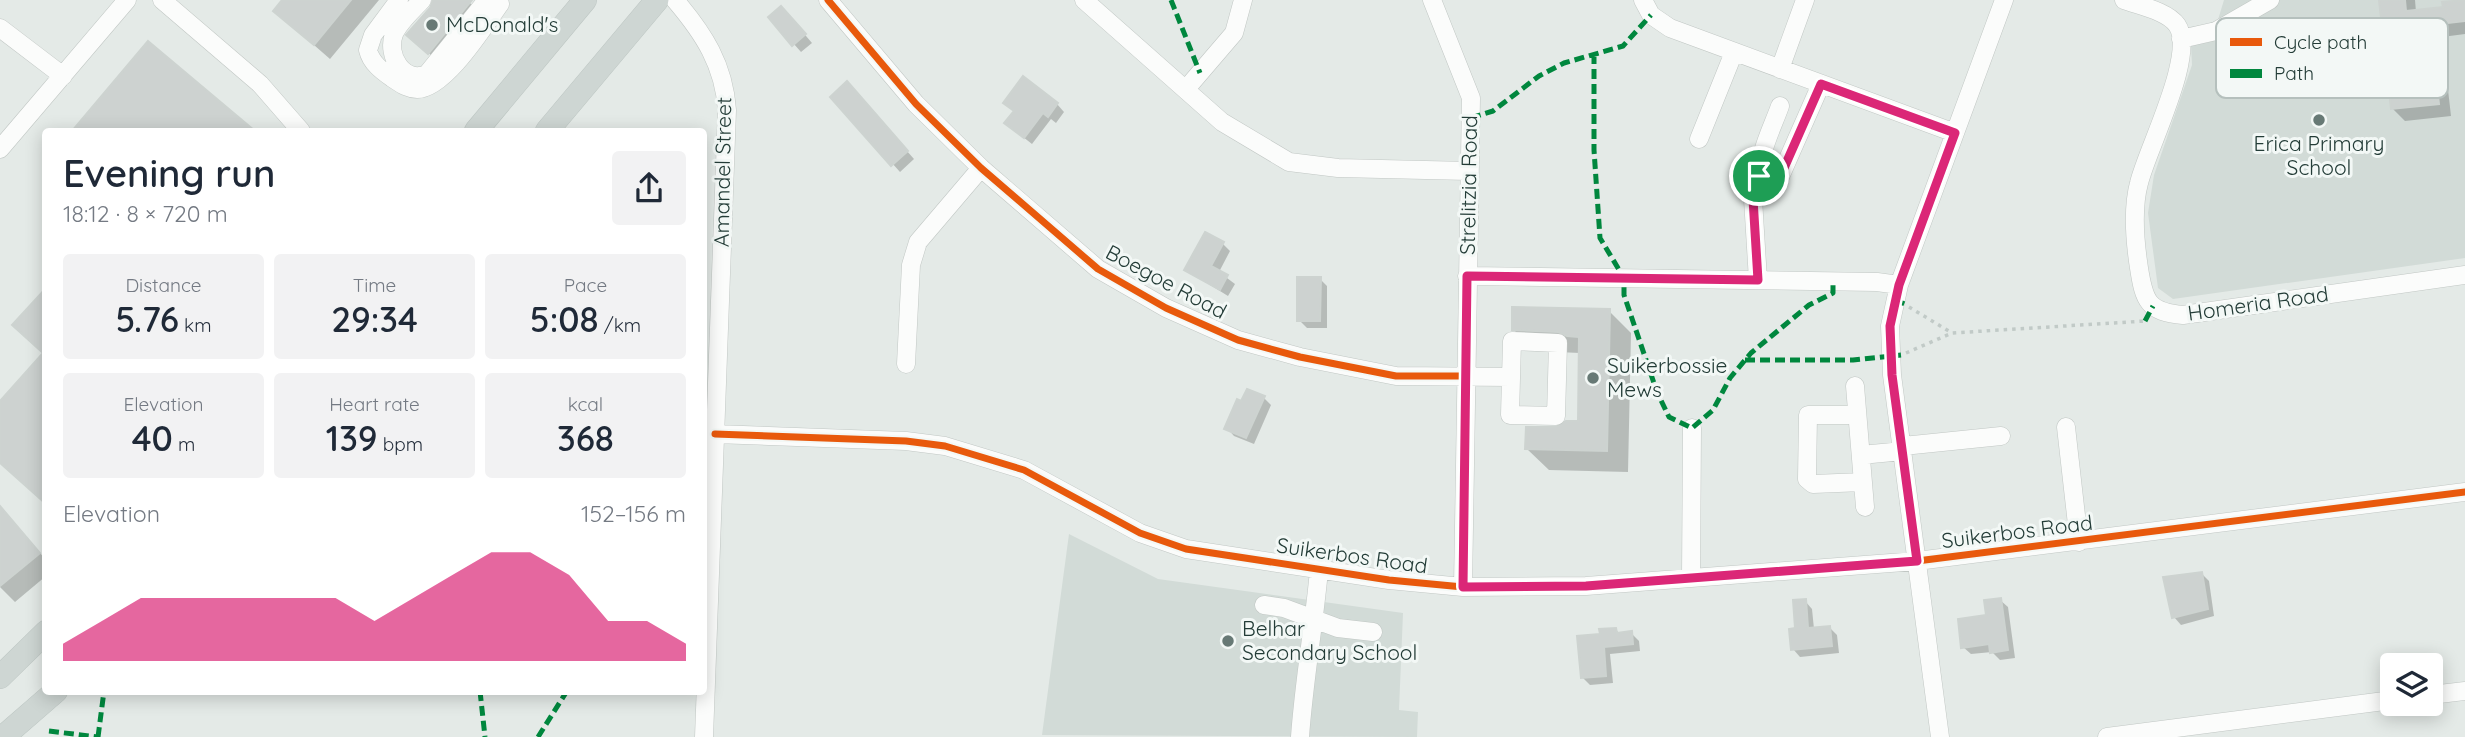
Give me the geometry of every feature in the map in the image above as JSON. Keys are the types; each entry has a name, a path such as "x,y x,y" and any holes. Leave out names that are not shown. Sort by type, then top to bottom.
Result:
{"main road":[{"path":"541,53 567,0"},
{"path":"478,128 585,0"},
{"path":"550,128 657,0"},
{"path":"0,677 42,636"},
{"path":"3,737 51,695"}],"street":[{"path":"0,149 127,0"},
{"path":"162,0 260,84 298,128"},
{"path":"399,0 373,35 368,50 369,57 406,87 415,89 426,88 441,79 500,4 499,0"},
{"path":"422,0 398,28 393,43 394,60 409,76 420,77 427,74 487,0"},
{"name":"Amandel Street","path":"675,0 709,44 726,88 727,133 712,314 715,434 707,654"},
{"name":"Boegoe Road","path":"828,0 916,104 981,168 1098,269 1166,308 1238,340 1300,357 1396,376 1511,377"},
{"path":"1084,0 1222,122 1289,162 1338,168 1469,171"},
{"path":"1186,89 1234,33 1243,0"},
{"name":"Strelitzia Road","path":"1432,0 1471,98 1464,376 1463,587"},
{"path":"1643,0 1651,15 1670,29 1955,133"},
{"path":"1780,69 1805,0"},
{"path":"1940,737 1891,358 1890,326 1899,285 2004,0"},
{"path":"2124,0 2167,16 2176,24 2181,39 2216,31"},
{"path":"2239,18 2270,0"},
{"path":"0,28 63,76"},
{"name":"Homeria Road","path":"2181,39 2180,64 2138,185 2137,255 2143,291 2152,306 2165,314 2183,315 2465,275"},
{"path":"1699,139 1734,52"},
{"path":"1759,176 1762,185 1777,184 1821,84"},
{"path":"1758,280 1753,199 1780,106"},
{"path":"906,364 911,265 918,242 981,168"},
{"path":"1467,276 1877,282 1899,285"},
{"path":"1512,341 1558,343 1556,416 1510,415 1511,377 1512,341"},
{"path":"1854,386 1866,507"},
{"path":"1857,415 1808,415 1807,479 1812,484 1863,482"},
{"path":"2066,427 2079,542"},
{"path":"1691,578 1692,428"},
{"name":"Suikerbos Road","path":"715,434 906,440 945,446 980,454 1024,470 1164,543 1186,549 1463,587 1521,589 1917,561 2465,492"},
{"path":"1861,455 2001,436"},
{"path":"1300,737 1304,672 1311,654 1319,569"},
{"path":"1264,605 1314,618 1338,628 1373,632"},
{"path":"2443,694 2465,691"},
{"name":"Amandel Street","path":"704,737 706,695"},
{"path":"2106,737 2380,702"}],"path":[{"path":"1905,304 1952,333"},
{"path":"1901,355 1952,333 2145,321"}],"shaded area":[{"name":"Erica Primary School","path":"2224,0 2465,0 2465,258 2173,299 2158,288 2148,213 2154,175 2192,65 2190,27 2216,23 2216,98 2448,98 2448,18 2219,18"},
{"name":"Belhar Secondary School","path":"1069,534 1158,579 1403,613 1399,710 1418,712 1417,737 1042,735"}],"building":[{"path":"282,0 351,0 314,45 273,11"},
{"name":"McDonald's","path":"433,0 472,0 428,54 406,35 430,8"},
{"path":"2379,0 2405,0 2406,11 2443,7 2442,2 2465,0 2465,21 2448,23 2448,18 2381,18"},
{"path":"781,6 806,34 792,46 768,17"},
{"path":"148,41 251,128 75,128"},
{"path":"1023,76 1058,103 1048,117 1043,113 1024,138 1004,123 1014,111 1003,103"},
{"path":"847,81 908,151 891,166 830,97"},
{"path":"2390,98 2438,98 2439,104 2391,109"},
{"path":"1205,232 1224,242 1211,266 1228,275 1220,290 1184,270"},
{"path":"1297,277 1321,277 1320,321 1297,321"},
{"path":"42,292 42,352 12,325"},
{"name":"Suikerbossie Mews","path":"1512,307 1610,309 1607,451 1525,449 1526,427 1556,427 1566,421 1578,421 1579,337 1558,332 1512,330"},
{"path":"42,354 42,500 0,463 0,401"},
{"path":"1247,389 1265,396 1246,438 1224,429 1237,399 1241,401"},
{"path":"0,506 40,553 0,586"},
{"path":"2202,572 2208,609 2172,618 2163,577"},
{"path":"2001,598 2008,650 1990,653 1989,644 1961,648 1958,619 1986,615 1984,600"},
{"path":"1806,599 1808,628 1830,626 1832,646 1791,650 1789,629 1795,628 1793,600"},
{"path":"1616,628 1617,633 1632,631 1633,644 1604,647 1606,676 1581,678 1577,636 1600,634 1599,629"}],"marked path":[{"path":"1171,0 1200,73"},
{"path":"1471,118 1493,111 1539,76 1564,63 1623,46 1651,15"},
{"path":"1594,54 1594,150 1600,238 1624,278 1624,295 1657,392 1669,417 1692,428 1713,410 1730,378 1751,353 1809,305 1833,293 1833,281"},
{"path":"1895,300 1905,304"},
{"path":"2145,321 2153,306"},
{"path":"1745,360 1853,360 1901,355"},
{"path":"98,737 103,695"},
{"path":"480,695 485,737"},
{"path":"538,737 564,695"},
{"path":"49,731 97,737"}],"cycle path":[{"path":"828,0 916,104 981,168 1098,269 1166,308 1238,340 1300,357 1396,376 1464,376"},
{"path":"715,434 906,441 945,446 1024,470 1140,533 1186,549 1389,580 1463,587 1586,586 1917,561 2465,492"}],"place":[{"name":"McDonald's","path":"432,25"},
{"name":"Erica Primary School","path":"2319,120"},
{"name":"Suikerbossie Mews","path":"1593,378"},
{"name":"Belhar Secondary School","path":"1228,641"}],"route":[{"path":"1821,84 1955,133 1899,285 1890,326 1892,375 1917,561 1586,586 1521,589 1463,587 1467,276 1758,280 1753,199 1759,176 1762,185 1777,184 1821,84"}]}
